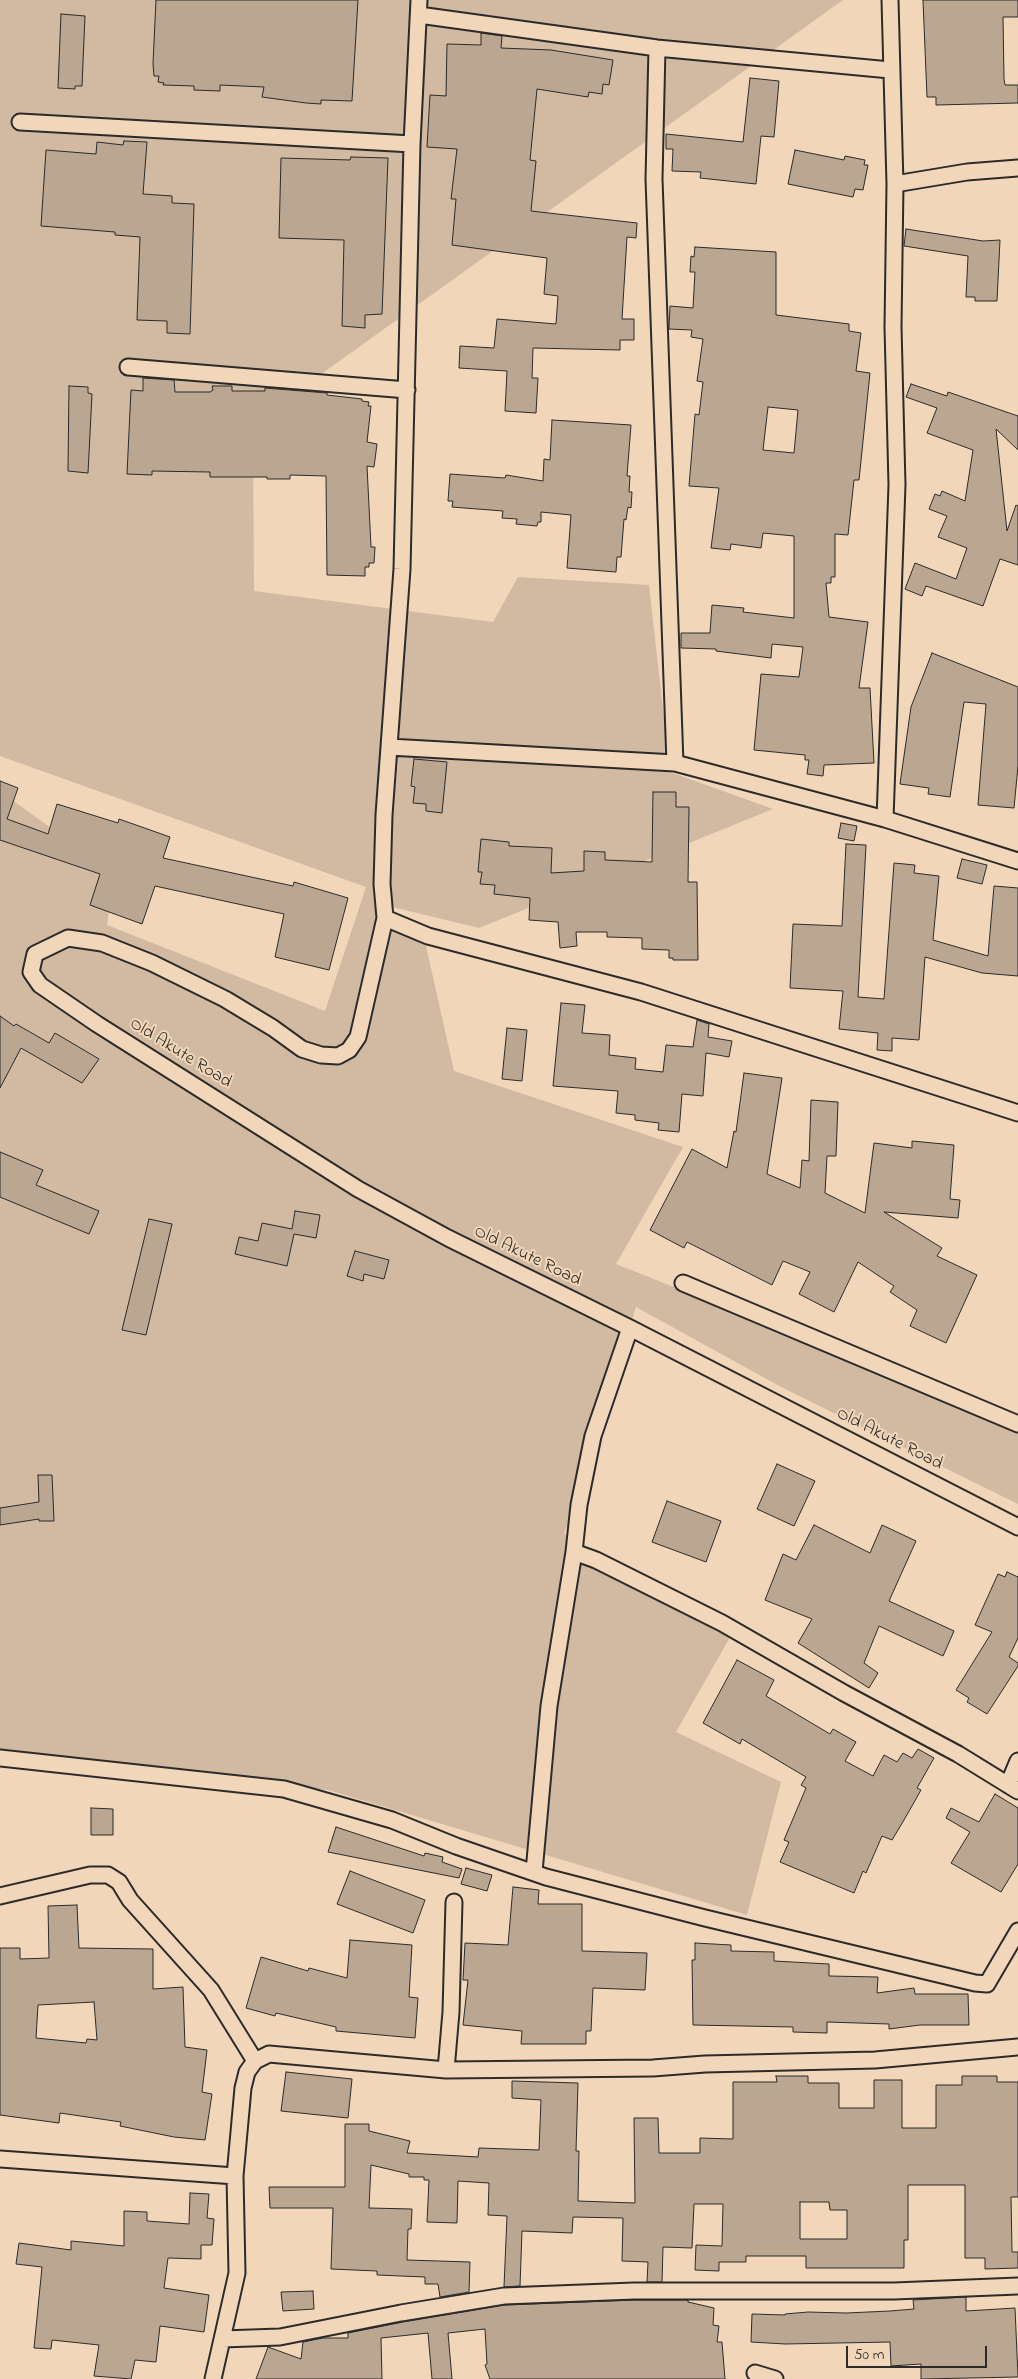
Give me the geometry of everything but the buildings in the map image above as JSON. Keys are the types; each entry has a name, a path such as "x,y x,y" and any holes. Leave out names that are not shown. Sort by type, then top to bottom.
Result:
{"street":[{"path":"885,819 897,485 893,327 895,184 890,70 890,0"},
{"path":"890,70 656,48 418,8 412,144 402,569 384,815 382,884 385,918 428,936 641,992 1018,1113"},
{"path":"656,48 654,179 675,763"},
{"path":"20,122 412,144"},
{"path":"895,184 967,172 1018,168"},
{"path":"128,367 407,390"},
{"path":"389,747 675,763 885,819 1018,861"},
{"name":"Old Akute Road","path":"385,918 358,1038 349,1050 338,1056 321,1055 302,1049 273,1028 225,999 152,963 102,943 68,938 35,954 31,972 40,984 97,1024 358,1189 448,1238 630,1328 1018,1527"},
{"path":"682,1283 1018,1424"},
{"path":"534,1872 549,1706 574,1552 579,1505 593,1436 630,1328"},
{"path":"574,1552 596,1560 722,1622 844,1693 958,1754 1013,1788 1018,1762"},
{"path":"0,1758 284,1789 392,1820 456,1846 534,1872 704,1918 975,1983 987,1984 1018,1931"},
{"path":"0,1896 90,1875 108,1875 119,1882 130,1900 211,1990 255,2061"},
{"path":"446,2070 451,2012 454,1902"},
{"path":"213,2379 237,2273 235,2176 243,2088 247,2072 255,2061 269,2054 446,2070 653,2068 705,2064 875,2060 1018,2046"},
{"path":"0,2158 235,2176"},
{"path":"222,2339 280,2337 400,2313 504,2296 634,2290 885,2291 1018,2286"},
{"path":"755,2373 775,2379"}],"shaded area":[{"path":"0,0 843,0 253,423 254,591 493,622 518,577 649,585 670,772 773,809 479,928 384,905 426,946 454,1071 683,1147 616,1264 1018,1424 1018,1504 783,1388 636,1307 564,1534 733,1632 676,1732 781,1782 747,1915 328,1790 0,1761 0,791 114,874 107,925 325,1011 366,887 0,756"}]}
